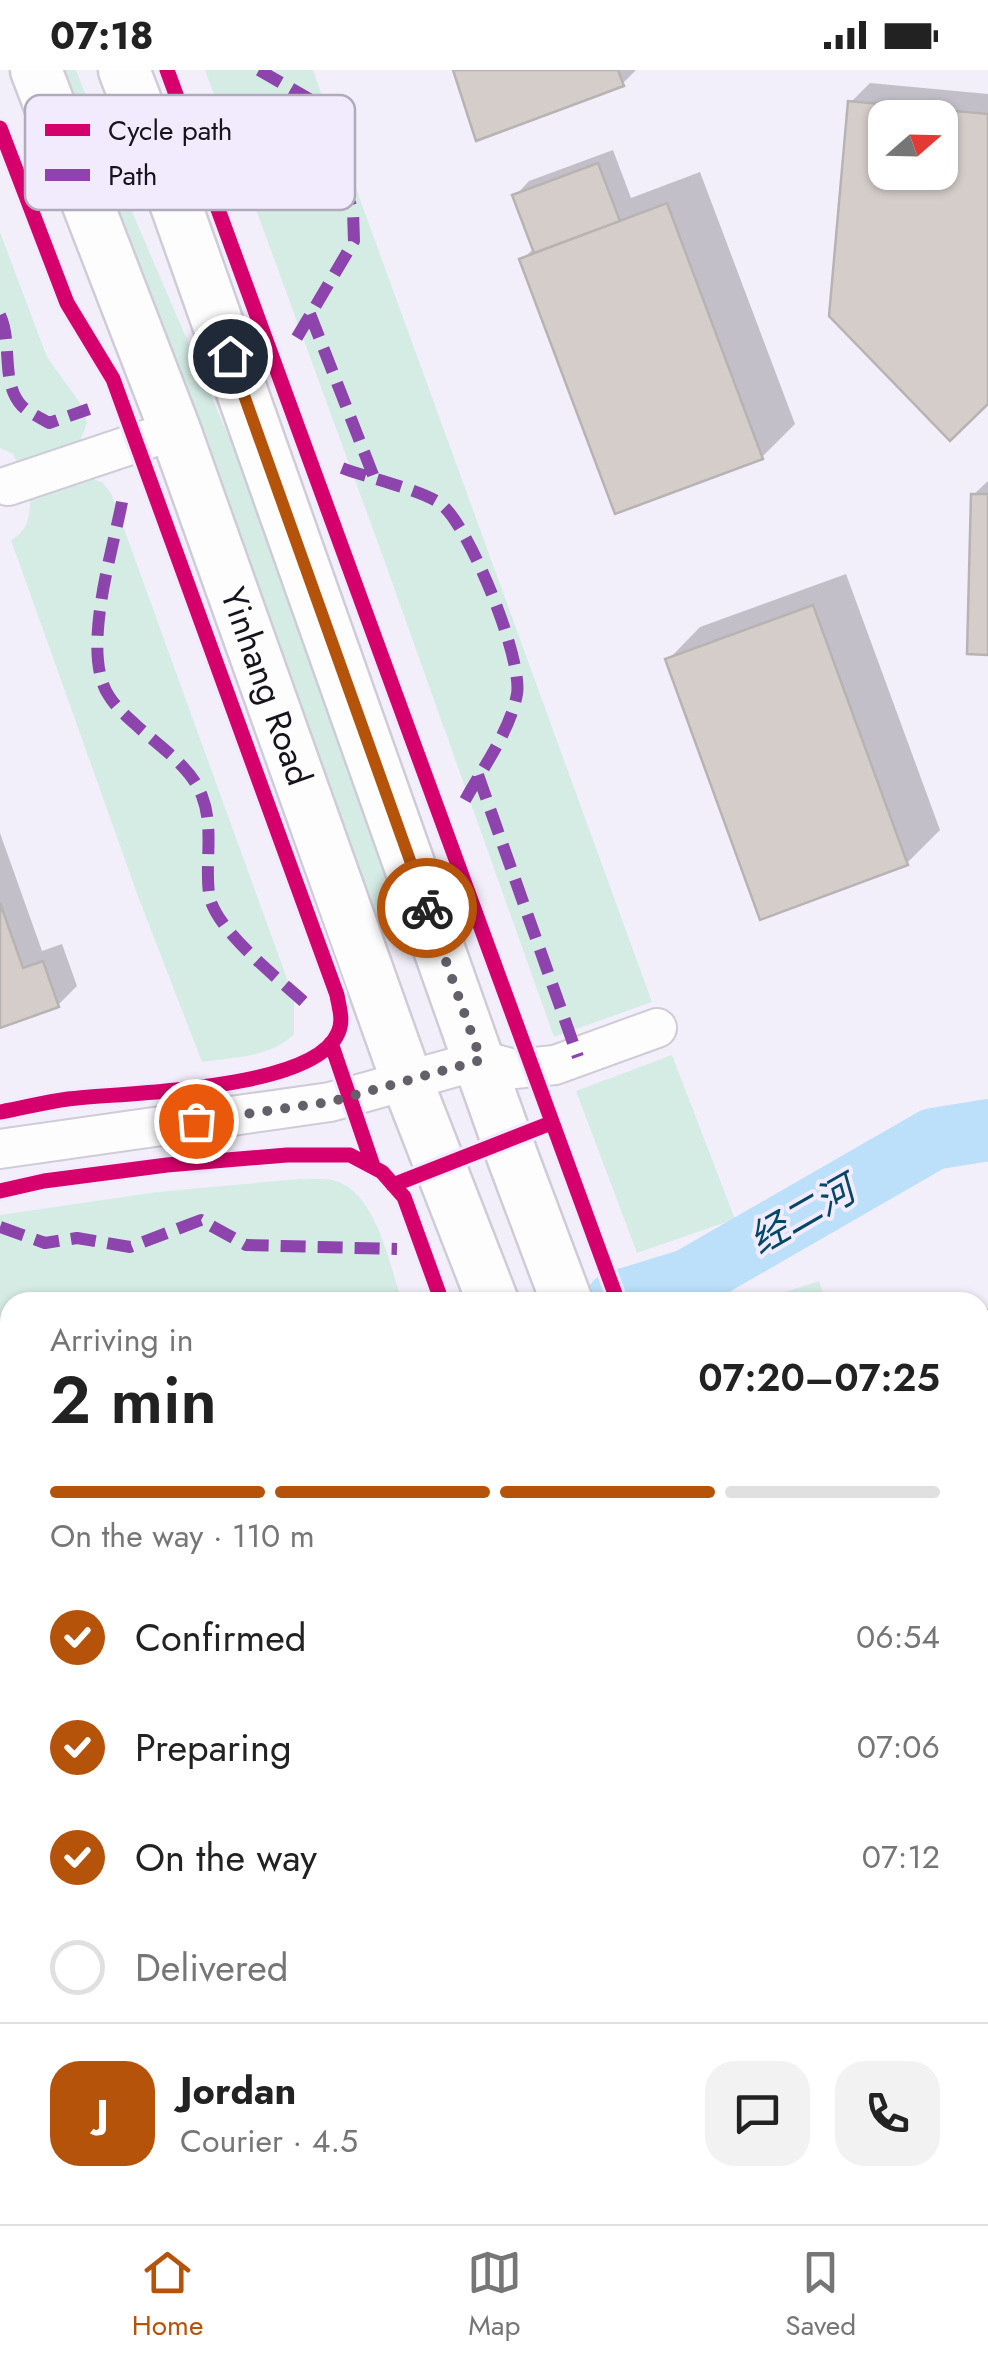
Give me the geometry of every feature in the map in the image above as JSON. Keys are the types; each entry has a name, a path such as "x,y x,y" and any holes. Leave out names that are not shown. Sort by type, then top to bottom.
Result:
{"main road":[{"name":"Yinhang Road","path":"36,70 46,95"},
{"path":"124,70 134,95"},
{"name":"Yinhang Road","path":"90,210 175,430 407,1080 489,1292"},
{"path":"179,210 563,1292"}],"street":[{"path":"8,486 175,430"},
{"path":"0,1149 330,1102 481,1060 514,1070 555,1066 657,1028"}],"green space":[{"path":"61,70 76,70 86,95 70,95"},
{"path":"205,70 313,70 322,95 214,95"},
{"path":"355,185 652,1002 554,1037 256,210 355,210"},
{"path":"113,210 131,210 246,477 412,924 401,933 383,937"},
{"path":"0,232 47,357 83,407 87,423 78,447 21,469 13,454 0,448"},
{"path":"91,478 103,483 111,493 294,998 294,1034 263,1052 202,1062 139,899 11,540 25,526 30,494"},
{"path":"672,1055 735,1219 637,1253 576,1091"},
{"path":"299,1179 332,1180 347,1186 360,1198 379,1231 399,1292 0,1292 0,1215 157,1192"},
{"path":"819,1281 822,1292 785,1292"}],"building":[{"path":"453,70 618,70 624,86 476,141"},
{"path":"848,101 868,103 868,190 958,190 958,111 988,114 988,404 950,441 829,316"},
{"path":"598,163 620,221 534,253 512,195"},
{"path":"667,203 763,459 615,514 519,259"},
{"path":"971,494 988,494 988,655 967,654"},
{"path":"813,605 908,865 760,920 665,659"},
{"path":"0,903 23,968 43,961 59,1007 0,1028"}],"waterway":[{"name":"经二河","path":"649,1292 688,1280 933,1139 988,1130"}],"marked path":[{"path":"259,70 302,95"},
{"path":"296,339 354,241 353,210"},
{"path":"310,314 375,480"},
{"path":"0,315 11,386 22,406 49,423 89,409"},
{"path":"342,468 442,505 454,518 480,566 503,625 517,677 517,694 502,737 463,804"},
{"path":"122,502 101,601 101,677 117,707 182,766 197,785 208,820 209,894 213,908 234,937 304,1002"},
{"path":"478,775 578,1057"},
{"path":"0,1227 45,1243 77,1238 130,1247 201,1220 246,1245 397,1249"}],"cycle path":[{"path":"167,70 176,95"},
{"path":"0,128 25,193"},
{"path":"0,1112 68,1099 257,1078 293,1067 322,1052 338,1033 341,1019 337,995 113,379 67,303 31,210"},
{"path":"218,210 614,1292"},
{"path":"331,1043 373,1166"},
{"path":"393,1185 551,1123"},
{"path":"0,1191 44,1181 167,1165 287,1155 350,1155 382,1172 404,1197 438,1292"}],"way so far":[{"path":"196,1121 330,1102 481,1060 427,908"}],"route":[{"path":"230,356 427,908"}]}
